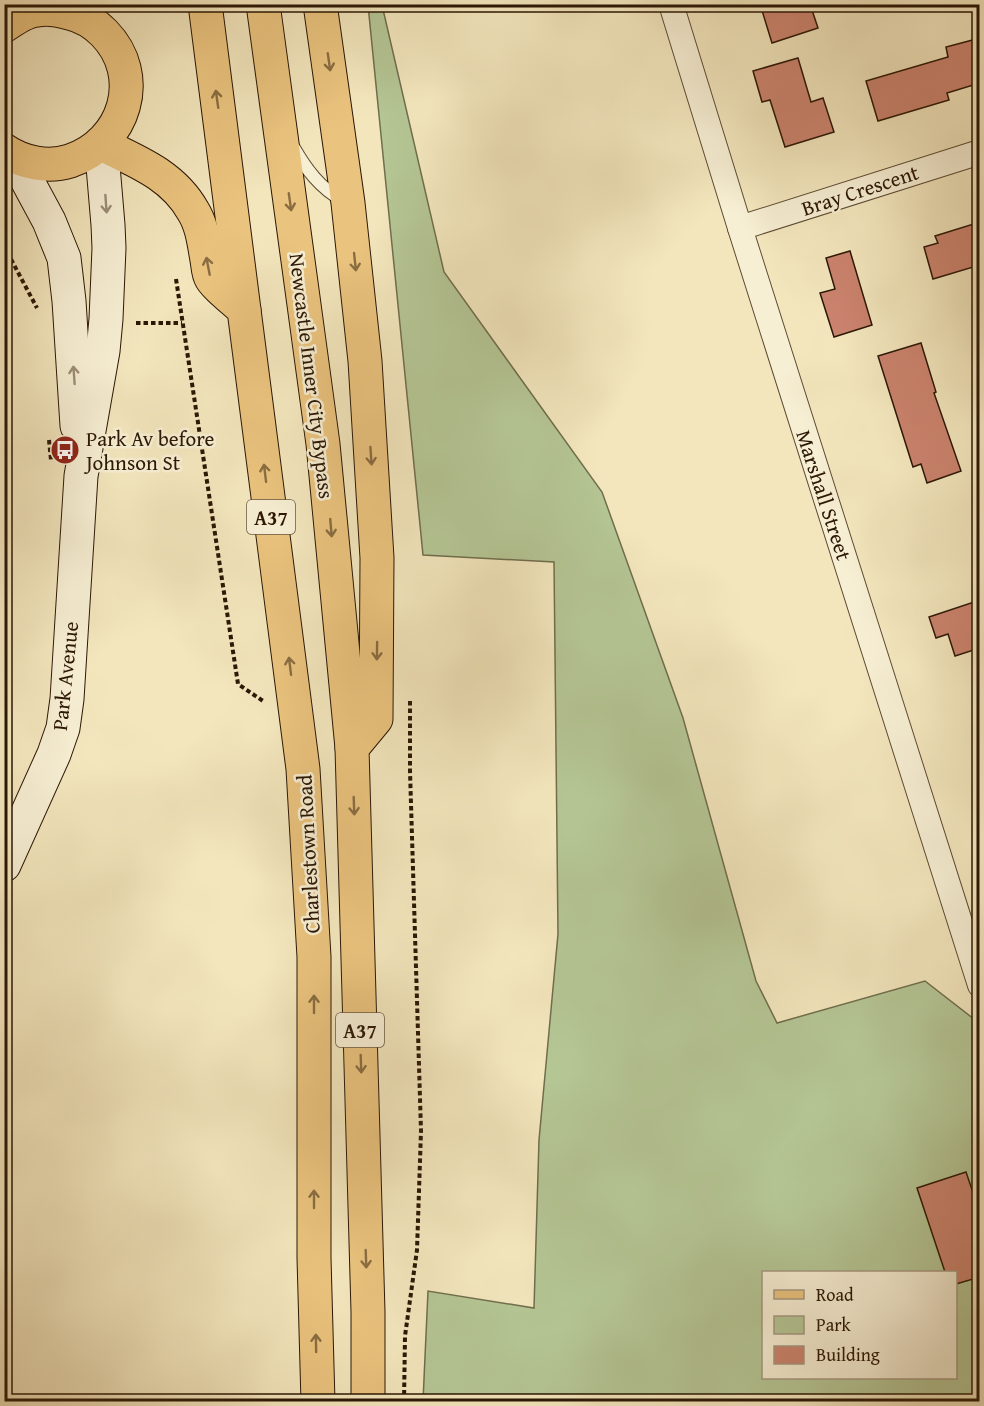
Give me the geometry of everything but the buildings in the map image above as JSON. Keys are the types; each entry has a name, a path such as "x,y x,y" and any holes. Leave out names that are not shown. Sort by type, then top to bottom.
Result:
{"main road":[{"name":"A37","path":"205,4 244,310"},
{"name":"Newcastle Inner City Bypass","path":"263,4 323,444 352,748"},
{"path":"320,4 348,204 365,361 377,558 376,719 352,748"},
{"path":"9,153 36,163 62,163 86,155 100,145 117,124 126,95 122,62 109,39 99,29 74,14 57,10 27,11"},
{"path":"100,145 151,168 170,182 180,193 197,220 211,279 244,310"},
{"name":"Park Avenue","path":"4,865 54,754 63,728 81,476 103,351 106,319 109,248 100,145"},
{"name":"Park Avenue","path":"9,153 50,221 64,258 81,476"},
{"name":"Charlestown Road","path":"244,310 303,769 314,957 314,1258 318,1401"},
{"name":"A37","path":"352,748 369,1401"}],"street":[{"name":"Marshall Street","path":"671,4 980,985"},
{"name":"Bray Crescent","path":"740,228 980,152"}],"lane":[{"path":"279,123 316,181 348,204"}],"path":[{"path":"4,246 38,309"},
{"path":"175,271 238,684"},
{"path":"128,323 182,323"},
{"path":"404,1401 405,1336 417,1250"}],"green space":[{"path":"368,5 382,5 444,272 602,492 683,718 756,981 777,1023 925,981 979,1023 979,1401 423,1401 428,1291 534,1308 539,1140 558,934 554,562 423,555"}],"place":[{"name":"Park Av before Johnson St","path":"65,450"}]}
